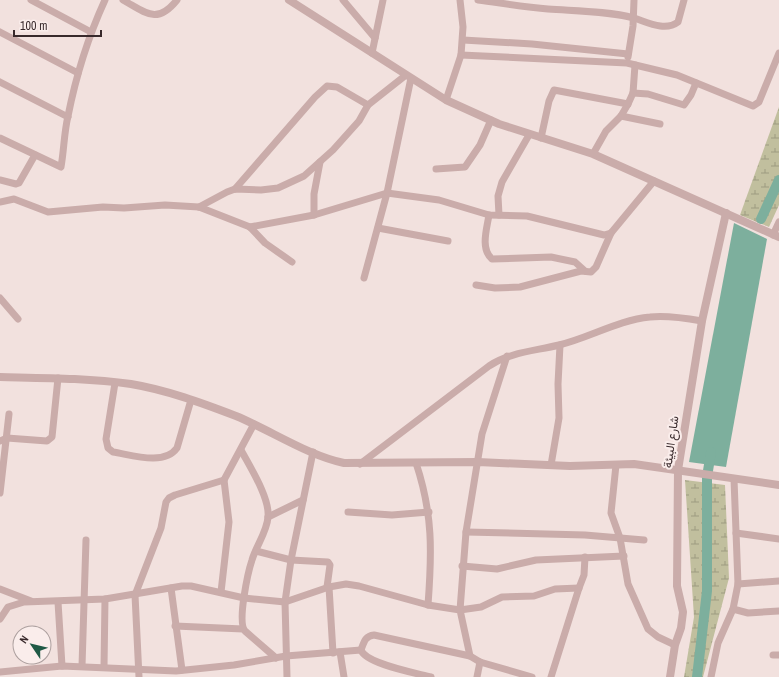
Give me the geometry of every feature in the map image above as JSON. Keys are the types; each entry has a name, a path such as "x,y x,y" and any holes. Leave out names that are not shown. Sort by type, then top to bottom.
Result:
{"street":[{"path":"31,0 91,32"},
{"path":"0,138 61,167 68,117 78,73 91,32 105,0"},
{"path":"123,0 146,13 160,15 168,10 177,0"},
{"path":"289,0 446,100 529,135 593,154 776,236 779,222"},
{"path":"343,0 375,38"},
{"path":"372,53 383,0"},
{"path":"446,100 461,55 463,40 460,0"},
{"path":"478,0 523,3 582,10 633,18 651,25 674,24 680,20 684,0"},
{"path":"626,63 633,18 634,0"},
{"path":"0,32 78,73"},
{"path":"463,40 532,44 628,54"},
{"path":"461,55 626,63 669,73 753,106 756,105 779,53"},
{"path":"593,154 606,131 621,116 628,104 633,93 635,65"},
{"path":"199,207 224,193 235,189 261,190 278,188 304,176 320,162 359,121 368,105 409,77"},
{"path":"364,278 388,193 409,77"},
{"path":"0,82 68,117"},
{"path":"633,93 648,94 684,105 691,95 696,83"},
{"path":"235,189 315,97 327,86 337,87 368,105"},
{"path":"541,138 549,101 554,90 628,104"},
{"path":"621,116 660,124"},
{"path":"436,169 465,167 480,145 491,120"},
{"path":"498,215 498,196 502,182 529,135"},
{"path":"0,180 16,184 19,183 35,155"},
{"path":"314,215 314,194 320,162"},
{"path":"476,285 495,288 520,287 533,282 585,271 592,272 611,233 654,181"},
{"path":"250,228 314,215 388,193 439,200 489,215 527,216 597,234 611,233"},
{"path":"0,202 14,200 48,212 103,207 124,208 165,205 199,207 250,228 265,243 292,262"},
{"name":"شارع البيئة","path":"670,677 675,645 681,628 683,612 677,586 678,470 702,321 726,213"},
{"path":"489,215 485,238 488,255 492,259 551,257 575,262 585,271"},
{"path":"378,228 448,241"},
{"path":"0,298 18,319"},
{"path":"360,464 450,394 489,366 507,356 560,345 634,320 649,317 671,316 702,321"},
{"path":"551,465 558,432 560,345"},
{"path":"470,656 460,610 462,566 466,532 482,434 487,413 507,356"},
{"path":"0,377 58,378 115,382 148,388 191,400 254,424 334,461 360,464 416,462 478,462 551,465 634,464 734,479 768,482 779,485"},
{"path":"3,440 50,440 52,437 58,378"},
{"path":"115,382 106,439 108,448 113,452 158,458 174,452 178,448 191,400"},
{"path":"0,494 3,440 9,414"},
{"path":"221,592 228,522 224,480 254,424"},
{"path":"241,450 264,498 268,517 252,560 244,598 243,629"},
{"path":"287,677 285,602 291,560 314,452"},
{"path":"416,462 426,494 429,512 431,559 428,605"},
{"path":"616,465 611,513 620,538 628,584 648,629 658,637 675,645"},
{"path":"711,677 718,643 733,610 738,584 734,479"},
{"path":"139,674 135,595 161,528 166,502 169,498 224,480"},
{"path":"268,517 303,500"},
{"path":"348,512 392,515 429,512"},
{"path":"466,532 585,535 644,540"},
{"path":"736,533 779,539"},
{"path":"82,666 86,540"},
{"path":"256,551 291,560 326,561 330,563 328,587 337,653 344,677"},
{"path":"462,566 497,569 536,560 624,556"},
{"path":"551,677 584,575 585,557"},
{"path":"738,584 779,581"},
{"path":"0,619 4,611 14,604 105,599 191,586 244,598 285,602 328,587 346,584 359,586 428,605 460,610 481,607 502,597 534,596 555,589 579,588"},
{"path":"171,588 182,670"},
{"path":"0,589 36,603"},
{"path":"104,667 105,599"},
{"path":"58,602 62,666"},
{"path":"733,610 748,613 779,611"},
{"path":"175,626 243,629 276,658"},
{"path":"361,650 366,638 374,635 470,656 480,662 532,677"},
{"path":"0,672 23,674 62,666 82,666 104,667 139,674 234,665 286,656 361,650"},
{"path":"361,650 366,657 431,677"},
{"path":"477,677 480,662"}],"green space":[{"path":"779,107 779,205 769,227 740,215"},
{"path":"685,480 725,485 729,578 703,677 684,677 694,617"}],"shaded area":[{"path":"734,223 767,239 726,467 689,462"}],"waterway":[{"path":"761,219 779,180"},
{"path":"697,677 707,591 707,477 711,452"}]}
